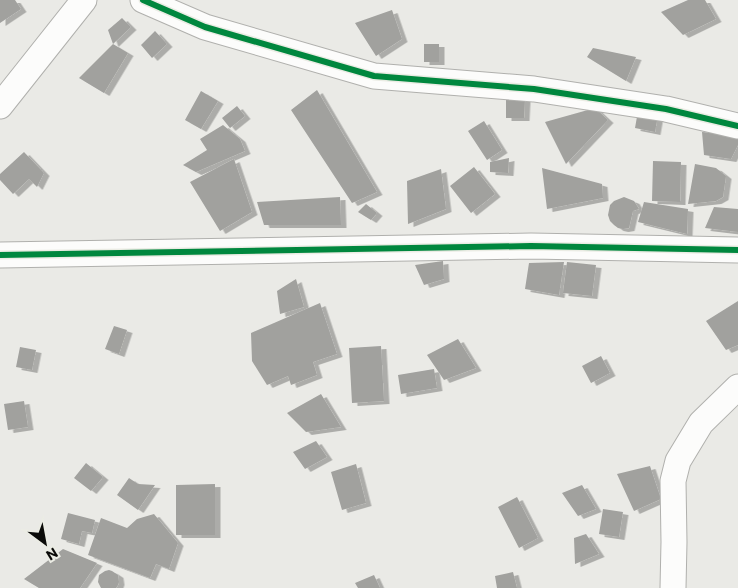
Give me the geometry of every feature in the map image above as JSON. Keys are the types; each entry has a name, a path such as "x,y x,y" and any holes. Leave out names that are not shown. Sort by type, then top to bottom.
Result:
{"street":[{"path":"0,106 84,0"},
{"path":"143,0 205,28 374,76 534,90 666,109 738,126"},
{"path":"0,255 531,246 738,250"},
{"path":"673,588 673,482 678,461 701,423 738,387"}],"building":[{"path":"0,0 15,0 21,9 0,23"},
{"path":"688,0 705,0 716,19 683,35 661,12"},
{"path":"392,10 402,39 376,56 355,23"},
{"path":"122,18 131,27 113,44 108,30"},
{"path":"155,31 167,44 152,58 141,45"},
{"path":"113,44 128,53 104,93 79,78"},
{"path":"424,44 439,44 439,62 424,62"},
{"path":"593,48 636,57 626,81 587,57"},
{"path":"317,90 377,192 352,203 291,110"},
{"path":"201,91 218,101 201,129 185,120"},
{"path":"506,99 525,99 524,118 506,118"},
{"path":"237,106 245,116 230,128 222,118"},
{"path":"595,108 608,120 566,164 545,122"},
{"path":"638,111 658,115 655,132 635,128"},
{"path":"484,121 502,150 487,160 468,131"},
{"path":"223,125 240,139 245,151 196,172 183,165 207,150 200,139"},
{"path":"702,132 738,135 738,145 731,159 704,155"},
{"path":"24,152 44,173 37,187 29,179 13,194 0,180 0,174"},
{"path":"509,158 508,173 490,172 490,162"},
{"path":"234,159 252,212 220,231 190,182"},
{"path":"653,161 681,162 680,202 652,201"},
{"path":"695,164 716,168 726,176 723,197 716,201 688,204"},
{"path":"474,167 495,194 471,213 450,186"},
{"path":"542,168 602,184 603,198 547,209"},
{"path":"441,169 446,209 408,224 407,181"},
{"path":"340,197 341,225 264,225 257,202"},
{"path":"624,197 634,201 639,209 633,211 629,228 623,229 614,225 608,215 610,205"},
{"path":"644,202 688,209 687,234 638,222"},
{"path":"366,204 377,213 371,220 358,212"},
{"path":"714,207 738,209 738,232 705,228"},
{"path":"443,261 444,279 424,285 415,265"},
{"path":"564,262 559,295 525,289 529,263"},
{"path":"567,262 596,265 592,296 563,293"},
{"path":"296,279 304,307 280,314 277,291"},
{"path":"738,301 738,345 726,350 706,321"},
{"path":"320,303 337,354 313,362 317,375 291,385 288,376 267,385 252,361 251,333"},
{"path":"114,326 127,330 119,354 105,349"},
{"path":"458,339 476,368 444,380 427,355"},
{"path":"381,346 384,401 352,403 349,348"},
{"path":"20,347 36,350 32,370 16,367"},
{"path":"601,356 610,373 591,383 582,366"},
{"path":"434,369 437,388 401,394 398,375"},
{"path":"321,394 341,427 306,432 287,413"},
{"path":"24,401 28,427 8,430 4,404"},
{"path":"316,441 327,457 305,469 293,452"},
{"path":"86,463 103,477 91,491 74,478"},
{"path":"356,464 366,503 342,510 331,472"},
{"path":"650,466 661,499 634,511 617,474"},
{"path":"129,478 138,484 155,485 138,510 117,495"},
{"path":"215,484 215,535 176,535 176,485"},
{"path":"582,485 596,509 578,516 562,493"},
{"path":"517,497 538,538 519,548 498,507"},
{"path":"603,509 623,512 619,537 599,534"},
{"path":"68,513 95,520 92,533 82,531 79,544 61,539"},
{"path":"154,514 178,543 169,569 156,564 150,578 88,555 101,518 127,528 137,519"},
{"path":"586,534 599,554 575,564 574,538"},
{"path":"63,549 97,563 80,588 39,588 24,579"},
{"path":"109,570 118,575 118,585 116,588 101,588 98,582 99,575"},
{"path":"513,572 517,588 497,588 495,576"},
{"path":"374,575 380,588 358,588 355,583"}],"cycle path":[{"path":"143,0 205,27 374,76 534,89 666,109 738,126"},
{"path":"0,255 531,246 738,250"}]}
